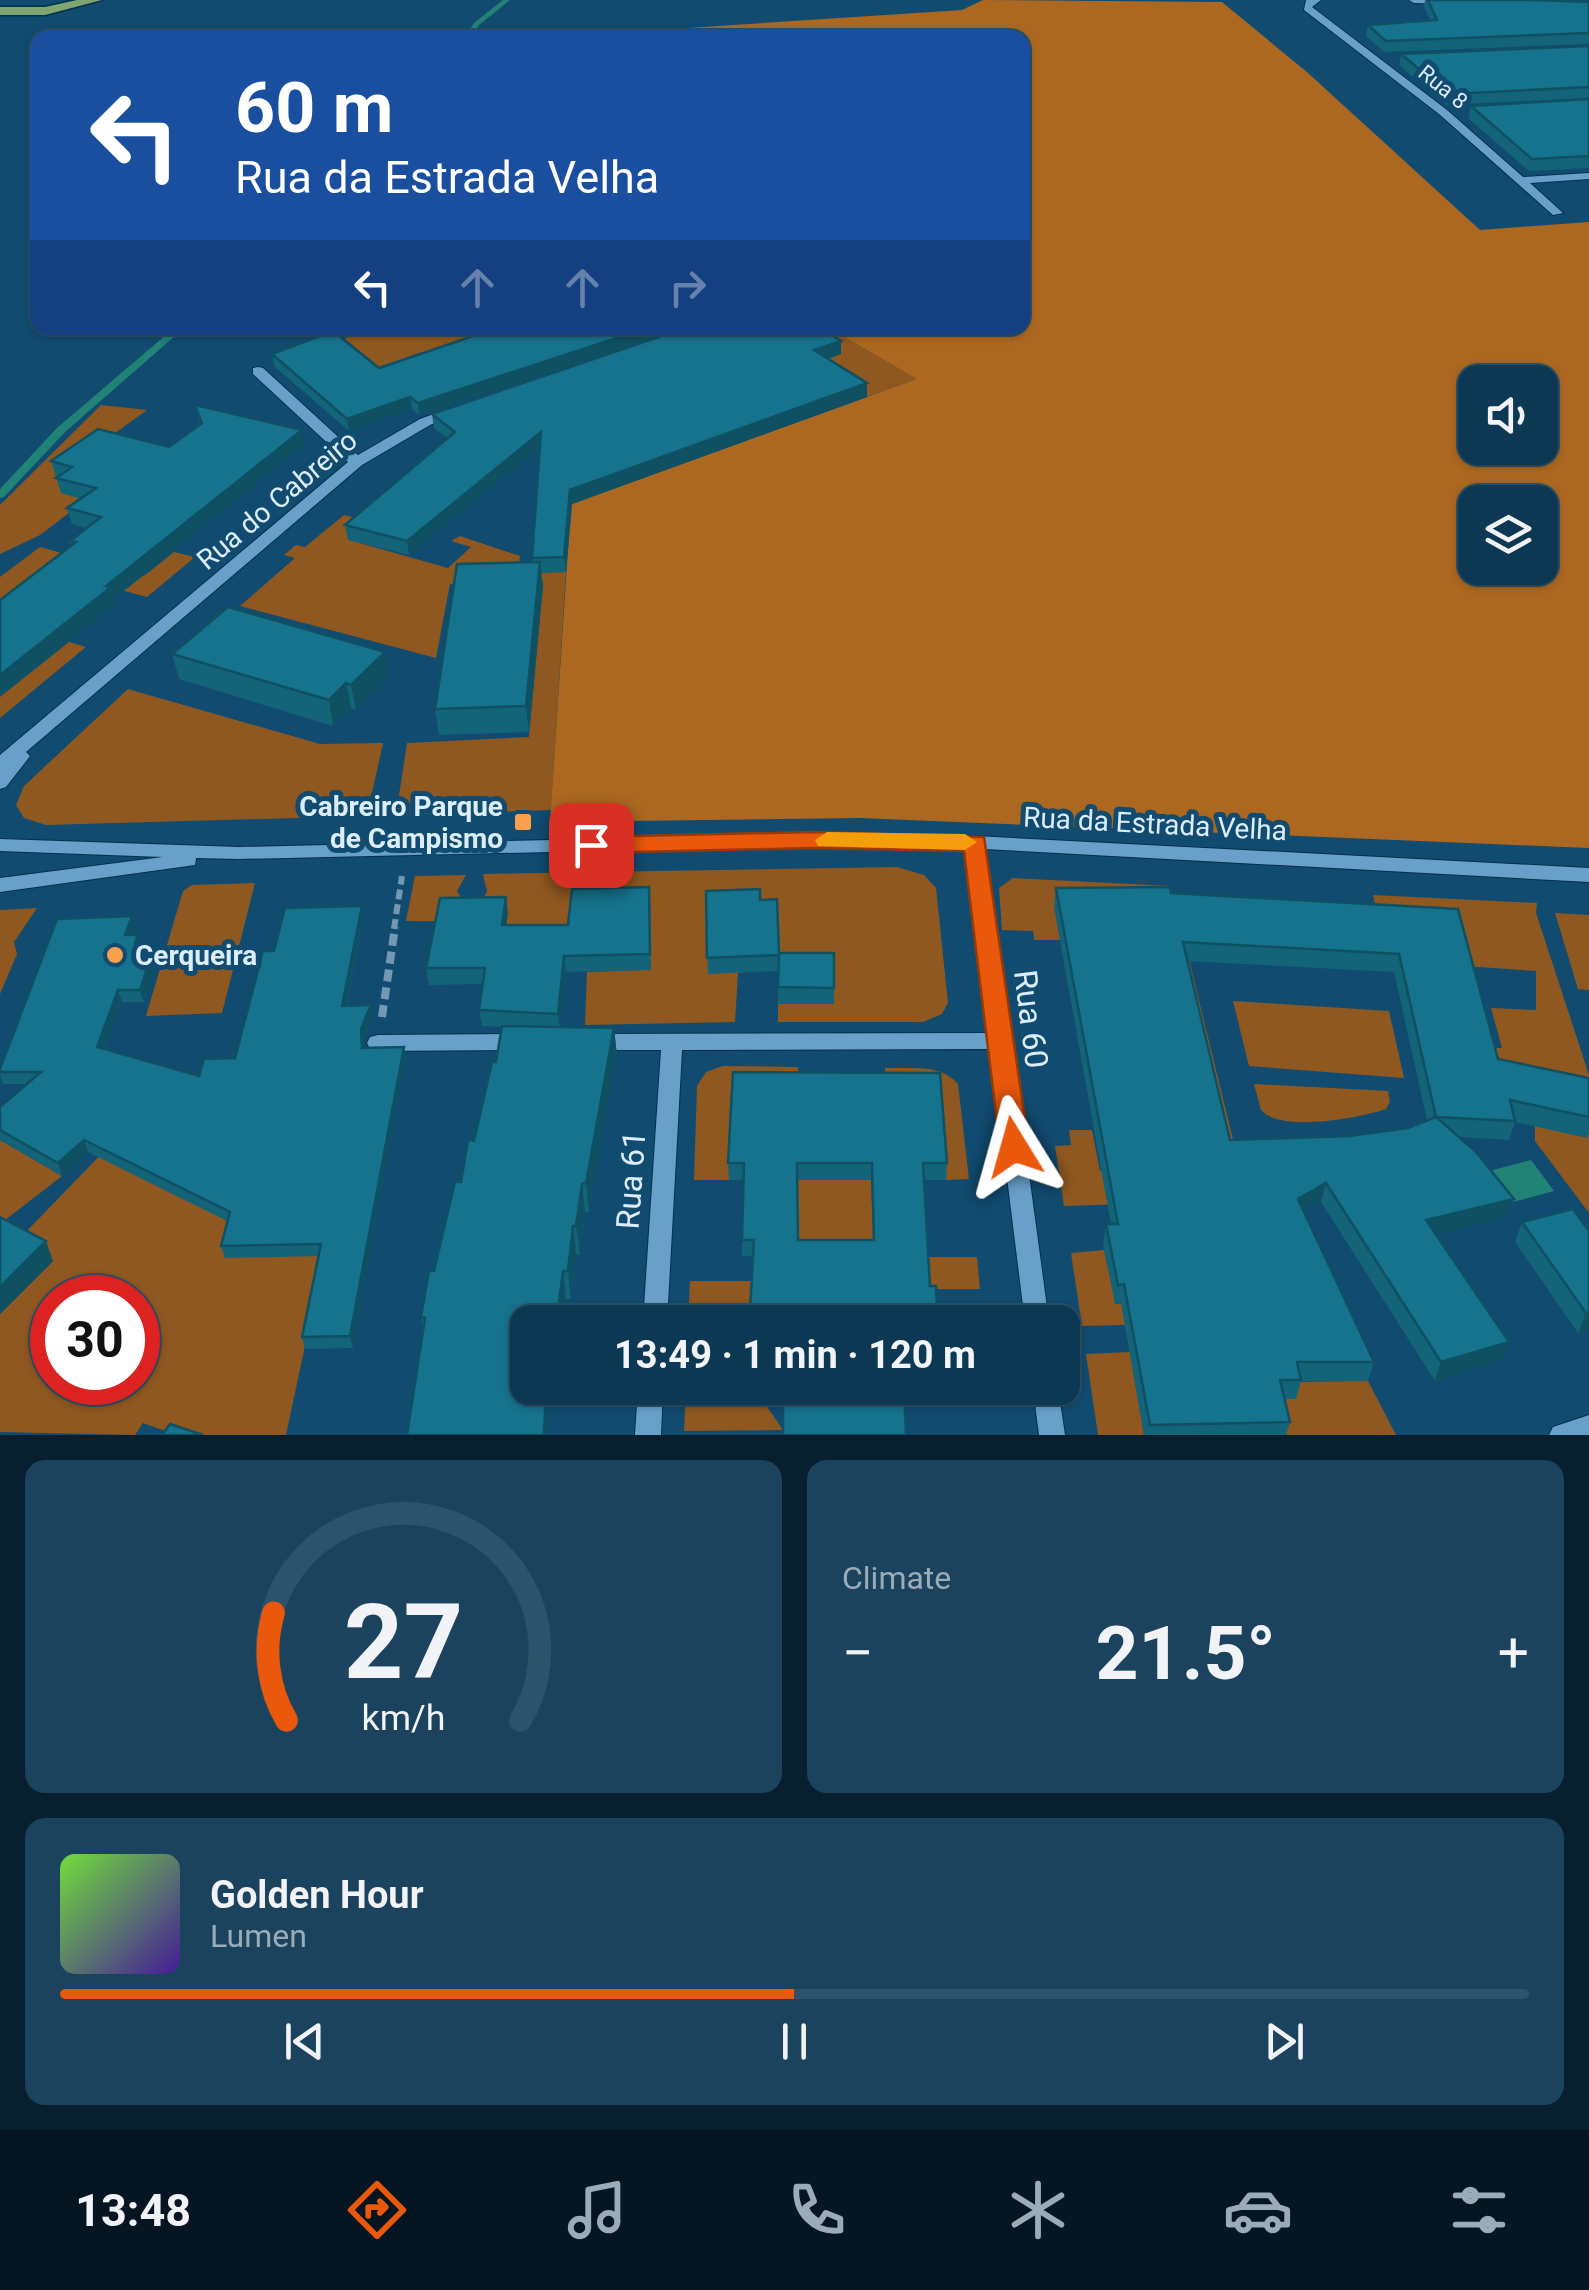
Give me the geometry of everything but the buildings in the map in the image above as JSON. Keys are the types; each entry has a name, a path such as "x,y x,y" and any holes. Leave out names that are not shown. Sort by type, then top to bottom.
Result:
{"main road":[{"path":"0,11 45,11 94,0"}],"street":[{"name":"Rua 8","path":"1316,0 1310,1 1308,8 1443,112 1558,213"},
{"path":"1414,0 1452,1"},
{"path":"1375,59 1394,58"},
{"path":"1443,112 1462,111"},
{"path":"1521,180 1589,176"},
{"path":"258,371 357,462"},
{"name":"Rua do Cabreiro","path":"33,739 357,462 425,422 466,406"},
{"path":"0,764 33,739"},
{"path":"0,783 33,739"},
{"name":"Rua da Estrada Velha","path":"0,846 239,854 813,840 975,842 1589,875"},
{"name":"Rua 60","path":"975,842 1035,1305"},
{"name":"Rua da Estrada Velha","path":"0,885 239,854"},
{"path":"574,1042 1001,1041"},
{"path":"378,1043 535,1042"},
{"name":"Rua 61","path":"656,1305 672,1042"},
{"path":"648,1435 650,1405"},
{"path":"1048,1405 1052,1435"},
{"path":"1562,1435 1589,1427"}],"path":[{"path":"378,1043 406,850"}],"shaded area":[{"path":"983,0 1222,2 1308,73 1480,230 1589,222 1589,848 860,818 550,822 571,504 917,379 841,335 1030,335 1030,30 657,30 962,10"},
{"path":"353,335 495,335 380,381 335,343"},
{"path":"790,335 841,335 918,379 867,397 809,365 840,354"},
{"path":"101,405 147,410 56,476 86,500 40,535 0,554 0,505"},
{"path":"344,515 369,521 349,540 448,568 471,547 451,541 460,536 520,556 518,573 566,572 551,810 396,815 407,743 529,737 543,582 450,584 436,658 240,606 295,558 284,555 296,545 305,547"},
{"path":"40,547 144,576 174,552 195,557 147,597 61,574 0,621 0,577"},
{"path":"69,642 86,647 0,718 0,697"},
{"path":"128,689 320,744 383,743 367,816 46,825 24,818 16,805 24,786"},
{"path":"897,867 924,875 936,888 948,1003 942,1014 923,1022 778,1022 778,1004 834,1004 779,969 738,973 735,1022 585,1025 587,972 646,970 569,941 532,968 480,902 487,892 483,874"},
{"path":"466,875 457,891 463,901 442,921 406,921 415,876"},
{"path":"1013,878 1171,886 1237,1156 1250,1158 1261,1200 1064,1206 1055,1146 1071,1145 1069,1130 1092,1130 1100,1171 1229,1169 1167,906 1055,907 1060,940 1034,940 1033,931 1002,930 999,888"},
{"path":"255,883 222,1013 146,1016 183,891 192,885"},
{"path":"1373,895 1537,903 1536,913 1589,1075 1589,1213 1535,1141 1535,1091 1484,1048 1502,1048 1491,1008 1536,1010 1536,971 1464,966 1379,923"},
{"path":"37,908 14,942 17,954 0,994 0,910"},
{"path":"1555,913 1589,915 1589,990 1578,989"},
{"path":"1233,1001 1389,1011 1404,1078 1249,1066"},
{"path":"723,1066 798,1067 798,1089 733,1089 729,1180 694,1180 697,1086 706,1072"},
{"path":"885,1068 934,1070 958,1084 969,1179 946,1180 886,1089"},
{"path":"1254,1084 1388,1091 1390,1102 1386,1109 1358,1116 1321,1122 1285,1121 1261,1110"},
{"path":"0,1140 62,1176 0,1224"},
{"path":"113,1142 324,1256 286,1435 177,1435 143,1423 135,1435 0,1432 0,1314 30,1284 30,1405 160,1405 160,1275 39,1275 53,1261 17,1241"},
{"path":"1531,1160 1554,1191 1505,1204 1482,1173"},
{"path":"797,1180 871,1180 874,1257 977,1257 980,1289 875,1289 798,1256"},
{"path":"1104,1250 1116,1304 1261,1298 1305,1320 1082,1326 1071,1253"},
{"path":"690,1281 784,1281 765,1305 689,1305"},
{"path":"1130,1352 1144,1435 1098,1435 1086,1354"},
{"path":"1368,1381 1396,1435 1283,1435 1275,1399 1292,1382"},
{"path":"685,1405 766,1405 783,1430 684,1431"}],"waterway":[{"path":"472,30 507,0"},
{"path":"0,495 61,430 171,335"}],"slow traffic":[{"path":"827,840 965,842"}],"place":[{"name":"Cabreiro Parque de Campismo","path":"523,822"},
{"name":"Cerqueira","path":"115,955"}],"route":[{"path":"591,845 813,840 975,842 1014,1147"}]}
